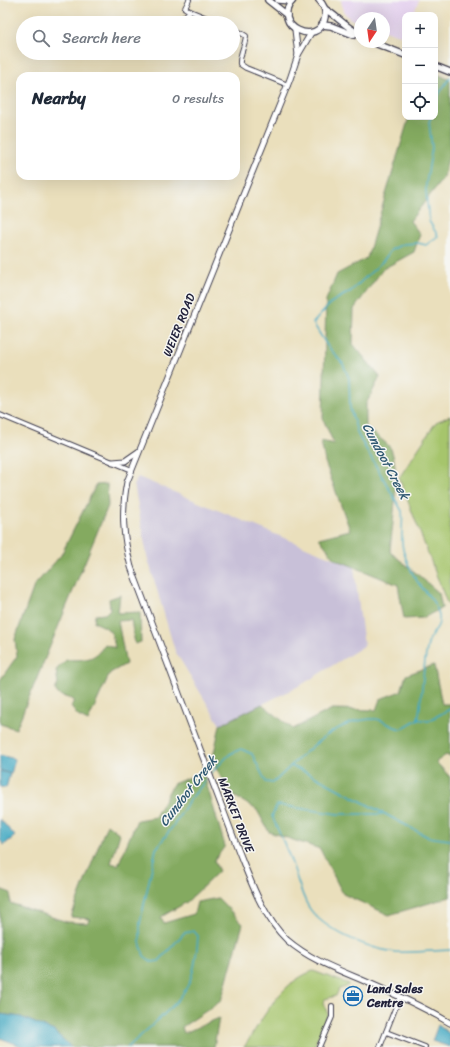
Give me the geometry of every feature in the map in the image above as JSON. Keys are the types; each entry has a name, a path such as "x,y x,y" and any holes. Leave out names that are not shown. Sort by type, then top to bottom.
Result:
{"main road":[{"path":"268,0 287,15"},
{"path":"278,0 292,1 287,15 288,21 296,30 300,32 311,33 322,25 325,20 325,9"},
{"path":"319,0 325,9 332,13 343,25 354,31"},
{"path":"322,25 331,26 354,35"},
{"path":"390,46 402,51"},
{"path":"387,48 402,54"},
{"path":"438,67 450,72"}],"street":[{"path":"189,0 186,8 190,12 201,16"},
{"path":"186,16 190,12"},
{"name":"WEIER ROAD","path":"296,30 298,55"},
{"path":"240,32 246,36 246,44 240,59"},
{"name":"WEIER ROAD","path":"132,470 288,85 298,55 311,33"},
{"path":"240,60 240,64 246,68 288,85"},
{"path":"0,415 132,470"},
{"path":"113,462 128,459 139,451"},
{"name":"MARKET DRIVE","path":"132,470 124,497 124,538 131,567 256,895 272,921 287,939 308,955 400,996 450,1023"},
{"path":"380,1047 400,996"},
{"path":"320,1047 332,1017 332,1006"},
{"path":"386,1032 425,1047"}],"shaded area":[{"path":"341,0 419,0 414,12 402,12 402,35 390,32 390,12 354,12 354,21 349,18 343,11"},
{"path":"138,477 354,567 364,646 301,685 220,725 175,651 147,556 134,484"}],"green space":[{"path":"438,74 450,80 450,149 444,177 410,221 420,234 414,252 383,269 354,309 353,344 380,377 366,404 366,427 391,449 394,459 396,485 390,552 439,593 442,608 423,618 404,619 398,585 335,559 319,538 350,530 325,462 321,441 334,444 323,419 326,300 337,274 367,258 408,120 438,120"},
{"path":"450,416 450,604 447,603 399,478 436,422"},
{"path":"107,484 108,506 16,729 0,724 0,680 17,656 15,639 34,586 61,555 96,485"},
{"path":"120,595 118,613 140,612 141,642 135,644 131,620 118,621 126,664 110,673 88,721 78,716 71,707 74,700 59,695 55,690 58,684 56,670 66,660 93,657 105,644 115,648 113,637 109,631 104,626 94,622 95,615 105,614 110,609 109,599"},
{"path":"434,665 442,704 450,704 450,757 446,755 436,762 450,777 450,897 389,915 343,894 320,849 269,832 257,810 234,796 212,762 220,725 262,704 293,729 332,709 376,710 380,699 401,691 406,675"},
{"path":"203,772 225,846 214,861 219,871 187,902 161,917 164,923 194,914 197,902 218,898 243,924 221,1001 182,1027 184,1033 219,1018 214,1047 71,1047 54,1031 21,1017 0,1014 0,889 11,893 10,903 67,922 87,923 90,919 71,917 107,824 120,834 111,863 118,865 137,820 155,817 173,784"},
{"path":"313,971 349,984 346,987 339,989 336,996 325,999 323,1003 328,1014 314,1047 244,1047 265,1014 281,993 301,977"}],"water":[{"path":"0,755 15,759 11,774 0,770"},
{"path":"0,771 10,774 6,788 0,787"},
{"path":"0,819 15,836 4,845 0,840"},
{"path":"0,1014 21,1017 54,1031 71,1047 24,1047 0,1038"},
{"path":"438,1025 450,1034 450,1047 432,1041"}],"waterway":[{"name":"Cundoot Creek","path":"438,97 450,77"},
{"name":"Cundoot Creek","path":"211,773 230,754 241,749 252,754 266,782 273,783 319,741 346,725 360,720 376,719 401,729 418,719 426,653 429,640 439,621 438,612 415,578 405,556 402,542 402,511 358,435 350,408 349,378 343,364 326,344 313,323 332,302 351,291 383,261 391,250 403,244 418,243 426,245 438,236 429,221 426,192 432,148 430,120"},
{"path":"418,719 428,721 450,709"},
{"path":"291,766 310,774 428,837 450,840"},
{"name":"Cundoot Creek","path":"128,1047 176,1003 187,987 192,976 198,936 194,931 184,933 159,961 152,962 144,956 140,942 140,923 156,849 189,801 209,776"},
{"path":"382,814 338,814 277,805 272,816 289,855 305,901 315,915 324,923 347,937 384,950 395,952 450,950"}],"place":[{"name":"Land Sales Centre","path":"353,996"}]}
